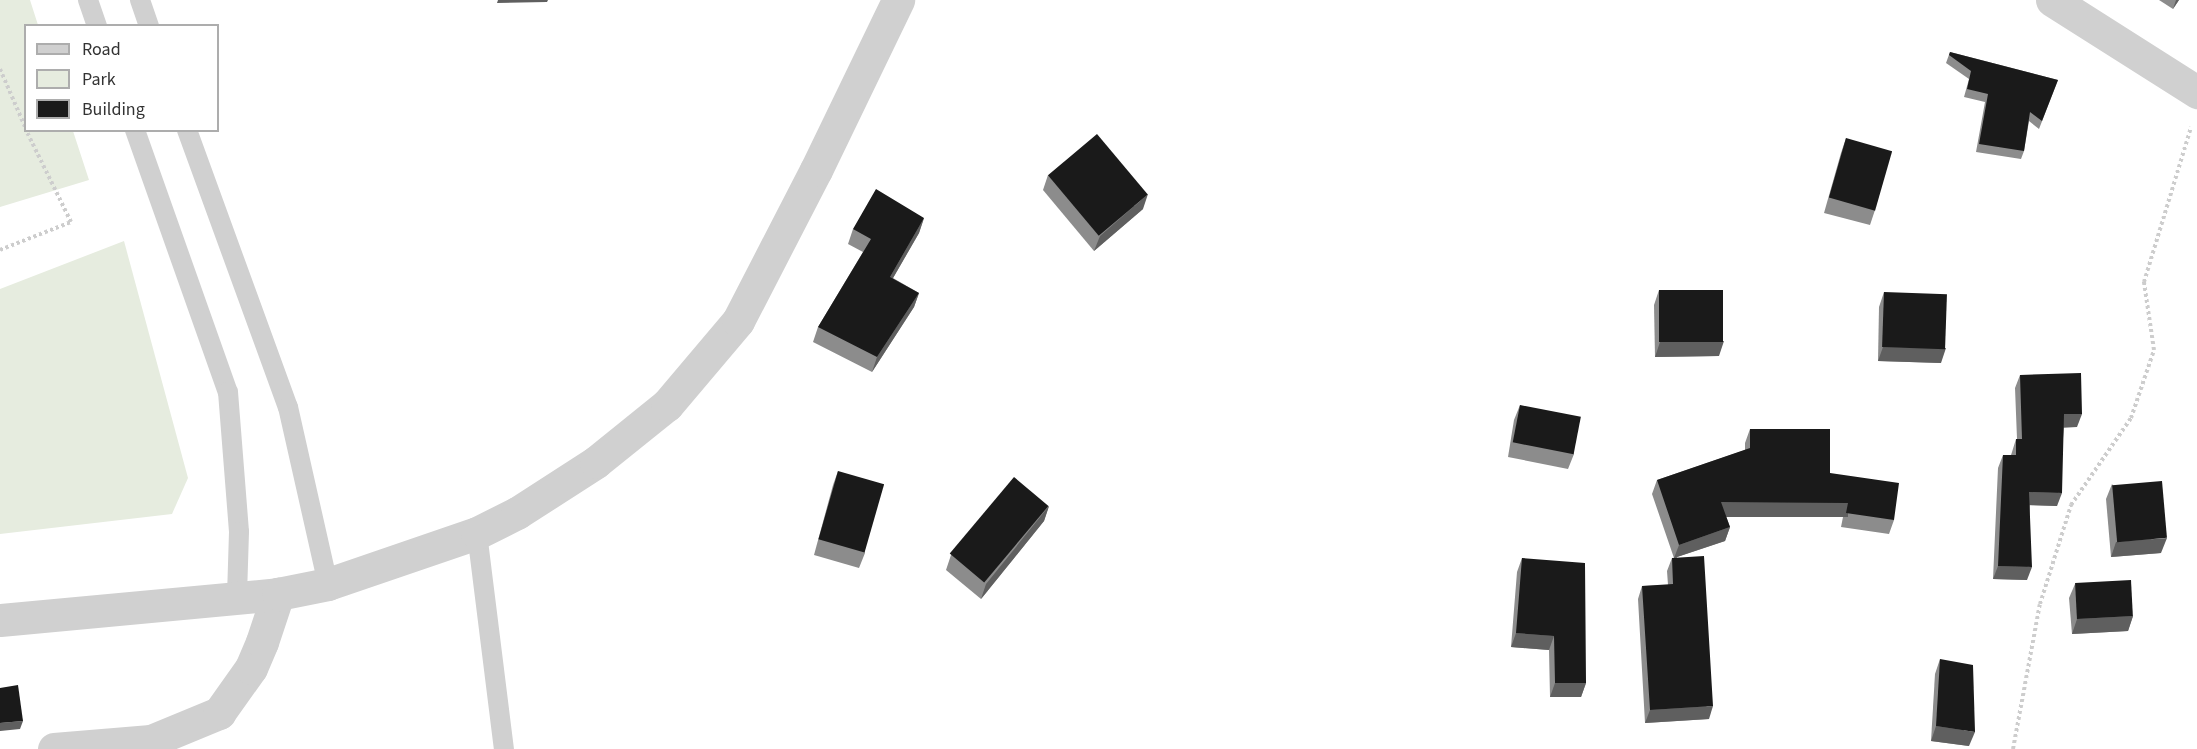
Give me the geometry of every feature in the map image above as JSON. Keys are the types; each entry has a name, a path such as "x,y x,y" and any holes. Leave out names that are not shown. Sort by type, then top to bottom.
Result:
{"street":[{"path":"0,620 237,596 278,594 328,584 477,533 517,513 596,462 667,405 738,321 816,170 898,0"},
{"path":"2052,0 2195,105"},
{"path":"54,749 151,741 219,714 251,668 278,594"}],"lane":[{"path":"88,0 96,24"},
{"path":"140,0 148,24"},
{"path":"136,132 228,392 239,532 237,596"},
{"path":"188,132 288,407 328,584"},
{"path":"477,533 504,749"}],"path":[{"path":"0,69 24,125"},
{"path":"2013,749 2040,604 2071,505 2131,418 2154,350 2144,282 2195,105"},
{"path":"0,250 71,222 27,132"}],"green space":[{"path":"0,0 30,0 38,24 24,24 24,132 73,132 89,180 0,207"},
{"path":"124,241 188,478 172,514 0,534 0,289"}],"building":[{"path":"1950,52 2058,80 2042,121 2030,112 2024,151 1979,144 1988,94 1967,89 1971,71 1949,55"},
{"path":"1097,134 1148,195 1099,236 1048,175"},
{"path":"1846,138 1892,151 1875,211 1829,198"},
{"path":"876,189 924,218 890,277 919,293 877,357 818,327 871,239 853,229"},
{"path":"1659,290 1723,290 1723,342 1659,342"},
{"path":"1884,292 1947,294 1945,349 1882,347"},
{"path":"2081,373 2082,414 2064,414 2062,493 2029,492 2032,567 1998,566 2003,455 2016,455 2016,439 2022,439 2020,375"},
{"path":"1520,405 1581,417 1574,454 1513,442"},
{"path":"1750,429 1830,429 1830,473 1899,483 1894,520 1846,513 1848,503 1721,502 1730,527 1679,545 1657,480 1750,448"},
{"path":"838,471 884,484 865,552 818,539"},
{"path":"1014,477 1048,506 984,583 950,554"},
{"path":"2162,481 2167,538 2117,542 2112,485"},
{"path":"1704,556 1713,706 1650,710 1642,586 1673,584 1672,558"},
{"path":"1522,558 1585,563 1586,683 1555,683 1554,636 1516,633"},
{"path":"2131,580 2133,616 2077,619 2075,583"},
{"path":"1940,659 1973,665 1975,732 1936,726"},
{"path":"18,685 23,721 0,723 0,688"}]}
